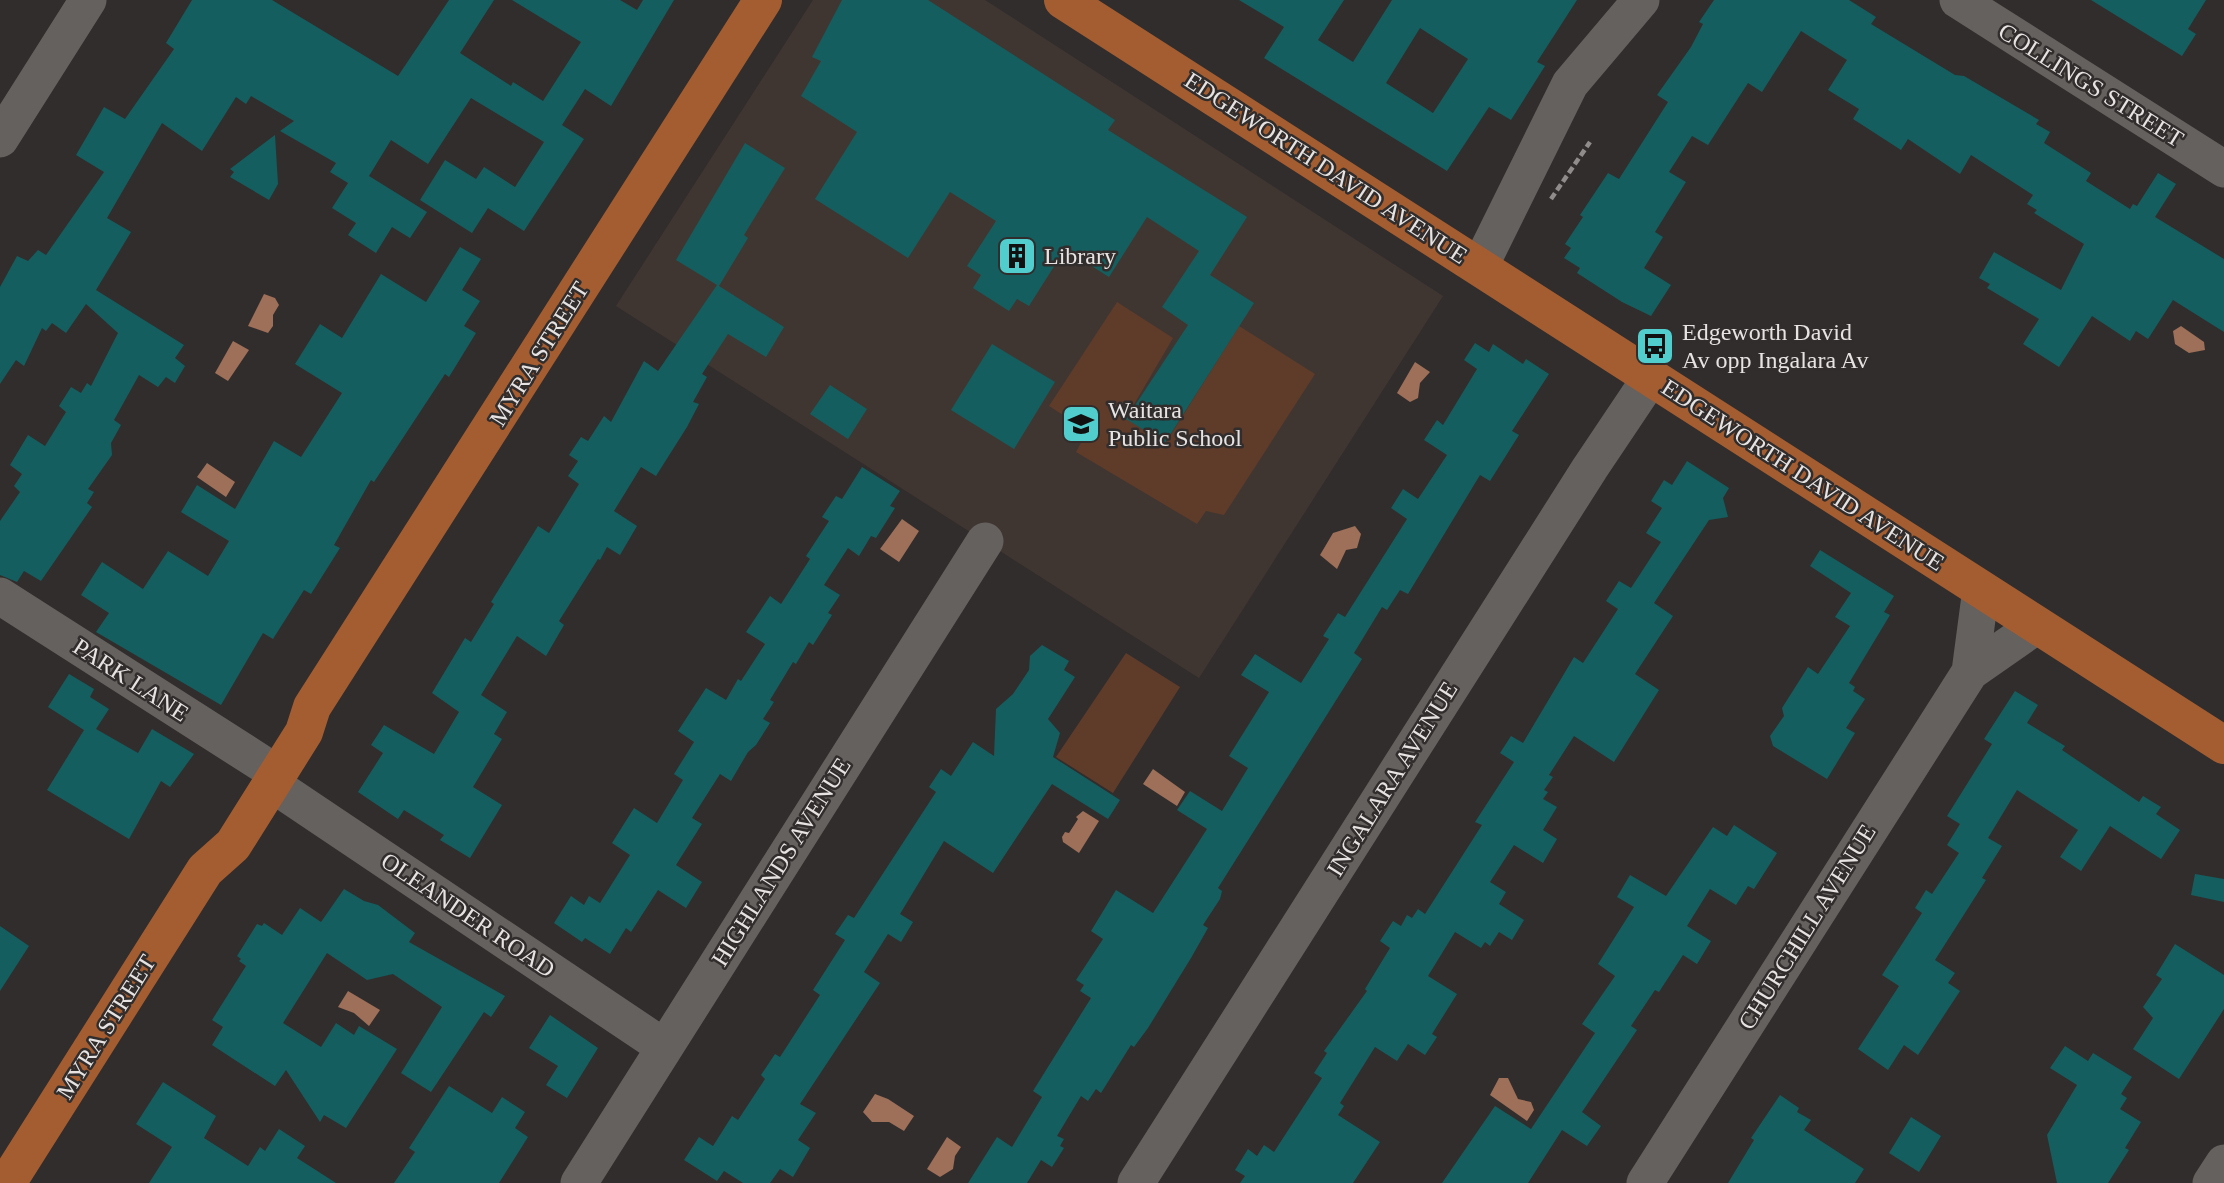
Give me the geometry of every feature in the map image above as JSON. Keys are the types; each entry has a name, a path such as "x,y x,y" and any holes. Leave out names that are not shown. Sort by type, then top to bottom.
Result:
{"main road":[{"name":"MYRA STREET","path":"7,1183 205,870 216,834 304,732 312,707 763,0"},
{"name":"EDGEWORTH DAVID AVENUE","path":"1063,0 2224,746"}],"street":[{"path":"0,138 88,0"},
{"path":"1480,266 1570,84 1641,0"},
{"name":"COLLINGS STREET","path":"1958,0 2224,169"},
{"name":"INGALARA AVENUE","path":"1136,1183 1590,468 1651,377"},
{"name":"HIGHLANDS AVENUE","path":"579,1183 985,541"},
{"name":"CHURCHILL AVENUE","path":"1970,672 1981,589"},
{"name":"PARK LANE","path":"0,596 266,774"},
{"name":"CHURCHILL AVENUE","path":"1645,1183 1970,672 2036,626"},
{"name":"OLEANDER ROAD","path":"266,774 664,1047"},
{"path":"2211,1183 2224,1163"}],"path":[{"path":"1544,209 1590,142"}],"shaded area":[{"name":"Waitara Public School","path":"813,0 985,0 1443,296 1199,678 616,306"},
{"path":"264,294 275,298 279,305 268,333 248,326"},
{"path":"1117,302 1173,338 1126,418 1165,444 1239,326 1315,374 1224,515 1206,511 1197,524 1076,452 1083,439 1077,424 1049,406"},
{"path":"2181,326 2204,342 2205,350 2189,353 2175,344 2173,331"},
{"path":"233,341 249,350 228,381 215,373"},
{"path":"1415,362 1430,372 1420,383 1418,398 1410,402 1397,393"},
{"path":"207,463 235,482 226,497 197,477"},
{"path":"902,519 919,531 899,562 880,549"},
{"path":"1355,526 1361,534 1357,548 1346,550 1337,569 1320,555 1333,533"},
{"path":"1126,653 1180,687 1113,793 1056,757"},
{"path":"1153,769 1185,792 1177,806 1143,784"},
{"path":"1083,811 1099,821 1079,853 1063,842 1062,837 1065,832 1069,833 1078,819 1076,817"},
{"path":"348,991 380,1010 369,1026 354,1013 338,1007"},
{"path":"1499,1078 1508,1078 1518,1099 1531,1102 1534,1110 1527,1121 1490,1095"},
{"path":"875,1094 914,1116 904,1131 889,1122 872,1122 863,1112"},
{"path":"947,1137 961,1147 955,1156 953,1169 940,1177 927,1169"}],"building":[{"path":"192,0 272,0 398,76 449,0 494,0 460,53 511,86 513,82 543,101 581,42 512,0 620,0 637,10 643,0 674,0 611,106 585,89 562,125 584,139 524,231 488,208 472,233 420,200 445,160 476,179 484,167 515,187 544,142 471,98 428,164 391,140 369,176 427,212 410,238 392,227 376,253 348,235 356,223 332,208 348,183 330,172 336,163 280,131 294,121 251,96 246,104 236,97 202,151 162,123 107,218 131,232 96,290 184,345 175,358 185,366 175,383 166,377 158,387 139,375 114,420 121,425 111,443 112,455 88,489 94,492 87,503 92,507 41,581 24,571 17,582 0,575 0,521 20,492 14,486 22,474 10,465 28,435 45,446 66,412 59,406 71,387 81,393 87,383 91,386 118,333 86,304 66,333 52,323 46,331 42,328 24,366 16,360 0,384 0,287 17,256 28,261 38,250 46,255 104,172 76,155 104,107 125,119 174,49 166,43"},
{"path":"842,0 928,0 1115,120 1108,130 1247,217 1210,275 1254,303 1165,443 1126,419 1188,325 1162,307 1199,251 1147,217 1109,277 1065,249 1029,306 1017,299 1009,311 973,288 981,275 967,266 996,221 950,192 908,258 815,199 857,132 801,96 821,61 812,57"},
{"path":"1239,0 1344,0 1318,40 1353,62 1392,0 1577,0 1537,62 1545,66 1511,120 1489,107 1447,171 1264,58 1284,27","holes":["1420,28 1468,59 1433,113 1386,83"]},
{"path":"1714,0 1849,0 1876,17 1871,24 1955,75 1964,76 2039,120 2036,124 2050,132 2044,143 2091,173 2086,181 2130,209 2133,204 2137,206 2158,173 2176,184 2155,217 2224,259 2224,332 2173,300 2148,339 2136,331 2130,341 2092,316 2059,367 2023,344 2039,319 1987,288 1990,284 1979,278 1994,252 2061,290 2084,244 2034,213 2037,210 2027,204 2033,195 1971,155 1960,174 1908,139 1901,150 1853,119 1859,109 1828,90 1847,60 1801,31 1762,92 1748,83 1708,145 1692,136 1669,172 1686,182 1655,232 1663,237 1644,268 1671,285 1651,316 1622,302 1577,273 1580,268 1564,258 1571,248 1565,244 1583,217 1580,215 1608,173 1619,179 1668,102 1657,95 1691,47 1703,24 1699,22"},
{"path":"2091,0 2206,0 2188,29 2196,34 2182,56"},
{"path":"275,135 278,184 269,200 230,177 234,172 230,169"},
{"path":"745,143 785,168 744,235 748,238 719,286 784,327 766,357 728,334 702,374 707,377 693,402 699,404 656,476 641,467 614,511 637,526 620,555 607,547 600,560 598,559 559,621 564,625 546,656 517,636 481,695 507,712 494,734 502,739 473,787 502,805 470,858 440,840 444,835 404,810 398,819 358,792 383,753 371,745 384,725 434,754 459,712 432,693 465,638 471,642 494,604 491,602 538,526 549,533 579,484 568,476 578,461 569,455 581,437 588,441 604,416 611,422 644,361 658,371 717,285 676,260"},
{"path":"460,247 481,259 462,290 480,301 464,326 476,333 449,377 445,374 374,482 371,480 334,545 340,548 311,594 304,590 273,639 263,633 221,705 96,632 109,613 81,595 102,562 143,589 168,551 208,576 229,541 181,512 197,485 235,509 274,441 301,457 342,393 295,364 320,324 342,338 381,274 426,302"},
{"path":"1475,343 1489,352 1493,344 1523,364 1526,359 1549,374 1512,431 1519,435 1490,481 1480,475 1408,594 1400,590 1387,610 1382,607 1354,653 1362,659 1218,888 1222,891 1220,899 1203,925 1208,928 1191,958 1148,1028 1134,1047 1131,1045 1101,1093 1096,1089 1088,1101 1081,1096 1057,1136 1064,1139 1060,1146 1064,1148 1052,1167 1041,1160 1027,1183 968,1183 997,1137 1012,1147 1042,1097 1033,1091 1091,998 1080,991 1084,985 1076,980 1103,939 1091,931 1116,890 1153,913 1207,829 1177,810 1190,791 1222,811 1248,768 1229,756 1269,692 1241,675 1255,654 1301,683 1329,639 1323,636 1338,613 1345,617 1407,519 1391,508 1403,489 1418,499 1447,455 1424,440 1437,420 1443,425 1477,369 1464,360"},
{"path":"992,344 1055,382 1014,449 951,410"},
{"path":"830,385 867,409 848,439 810,414"},
{"path":"1687,461 1729,488 1723,498 1728,517 1709,520 1654,603 1673,616 1635,674 1659,690 1614,762 1574,736 1549,775 1553,777 1544,790 1548,792 1543,799 1557,807 1543,830 1557,839 1543,863 1514,845 1490,882 1506,892 1499,904 1524,920 1512,940 1499,932 1490,946 1485,942 1481,948 1455,932 1428,976 1457,994 1432,1034 1437,1037 1425,1055 1408,1044 1397,1061 1375,1047 1340,1103 1344,1106 1338,1115 1380,1142 1353,1183 1240,1183 1245,1176 1235,1170 1248,1149 1257,1156 1264,1145 1274,1152 1322,1078 1314,1073 1327,1053 1324,1051 1367,991 1365,989 1390,948 1380,941 1393,921 1401,926 1407,915 1412,918 1418,909 1425,914 1482,825 1475,822 1514,762 1500,753 1511,736 1523,743 1574,657 1583,663 1618,609 1606,601 1619,581 1631,588 1661,542 1646,533 1662,508 1651,501 1664,480 1672,485"},
{"path":"862,467 900,491 890,506 895,508 876,538 871,536 859,556 848,548 824,585 840,595 828,613 832,615 813,645 809,642 796,664 793,662 770,700 774,702 763,719 770,723 731,781 720,774 692,818 702,824 676,865 702,882 686,908 658,890 631,932 626,928 610,954 585,938 582,942 554,923 571,896 584,905 589,896 600,903 630,855 612,843 634,808 657,823 683,780 674,774 694,742 678,731 706,688 726,700 738,679 741,681 765,644 746,632 770,596 781,604 810,559 806,556 829,521 822,517 836,496 842,499"},
{"path":"1820,550 1894,596 1884,612 1890,615 1849,683 1855,687 1853,691 1865,699 1846,728 1855,733 1827,779 1773,746 1770,736 1784,716 1782,708 1808,667 1818,674 1850,626 1835,617 1851,593 1810,566"},
{"path":"1042,645 1069,661 1064,670 1075,677 1048,719 1060,733 1053,757 1120,800 1108,819 1052,784 993,873 944,841 900,914 913,922 901,942 888,934 864,972 880,983 800,1104 816,1113 798,1140 810,1148 793,1177 780,1169 770,1183 743,1183 724,1171 717,1181 684,1160 699,1137 713,1146 732,1116 738,1120 765,1079 761,1075 775,1054 780,1057 820,995 813,990 845,940 835,934 848,915 854,918 936,792 929,787 941,769 951,776 973,742 994,756 996,709 1013,694 1029,670 1030,656"},
{"path":"69,674 94,689 90,697 109,709 96,729 138,753 152,729 194,754 170,787 161,781 129,839 47,790 84,730 48,707"},
{"path":"2015,691 2038,705 2027,723 2065,746 2062,750 2139,802 2143,796 2161,807 2156,814 2180,830 2161,859 2110,826 2081,871 2060,857 2078,830 2017,790 1988,838 2002,846 1982,878 1986,880 1935,960 1955,973 1948,983 1960,991 1918,1055 1904,1045 1888,1070 1858,1049 1899,986 1882,975 1922,913 1915,908 1926,890 1932,894 1959,853 1947,845 1960,824 1947,816 1992,744 1984,739"},
{"path":"1734,825 1777,853 1754,889 1748,886 1736,905 1710,889 1687,926 1711,941 1697,964 1683,955 1659,992 1655,990 1631,1026 1637,1030 1582,1112 1601,1126 1587,1146 1562,1130 1528,1183 1442,1183 1495,1106 1531,1129 1595,1033 1582,1024 1615,976 1598,964 1634,907 1617,897 1630,875 1666,896 1713,827 1727,836"},
{"path":"2195,874 2224,879 2224,902 2191,895"},
{"path":"344,889 364,901 378,905 415,933 409,942 505,996 491,1017 484,1012 431,1092 401,1073 442,1007 393,974 367,980 327,953 283,1023 321,1047 336,1023 354,1035 359,1026 397,1049 346,1128 324,1115 320,1122 286,1070 275,1086 212,1045 223,1027 212,1020 246,966 237,956 257,924 262,926 264,923 282,935 300,908 321,922"},
{"path":"0,926 29,946 0,991"},
{"path":"2175,944 2224,975 2224,1009 2179,1079 2133,1049 2153,1018 2143,1007 2162,979 2156,975"},
{"path":"550,1015 598,1048 567,1098 546,1085 558,1066 529,1048"},
{"path":"2065,1046 2088,1061 2093,1053 2132,1077 2121,1094 2127,1098 2120,1109 2141,1122 2125,1148 2129,1150 2108,1183 2057,1183 2047,1135 2077,1085 2050,1068"},
{"path":"163,1082 216,1116 204,1138 248,1166 260,1147 265,1151 279,1129 305,1146 297,1158 336,1183 149,1183 172,1147 136,1124"},
{"path":"449,1086 492,1113 502,1097 525,1112 515,1128 528,1137 499,1183 394,1183 415,1152 409,1148"},
{"path":"1780,1095 1799,1108 1797,1112 1811,1120 1804,1130 1864,1169 1855,1183 1728,1183 1754,1140 1751,1138"},
{"path":"1911,1117 1941,1136 1919,1172 1889,1153"}],"place":[{"name":"Library","path":"1017,256"},
{"name":"Edgeworth David Av opp Ingalara Av","path":"1655,346"},
{"name":"Waitara Public School","path":"1081,424"}]}
